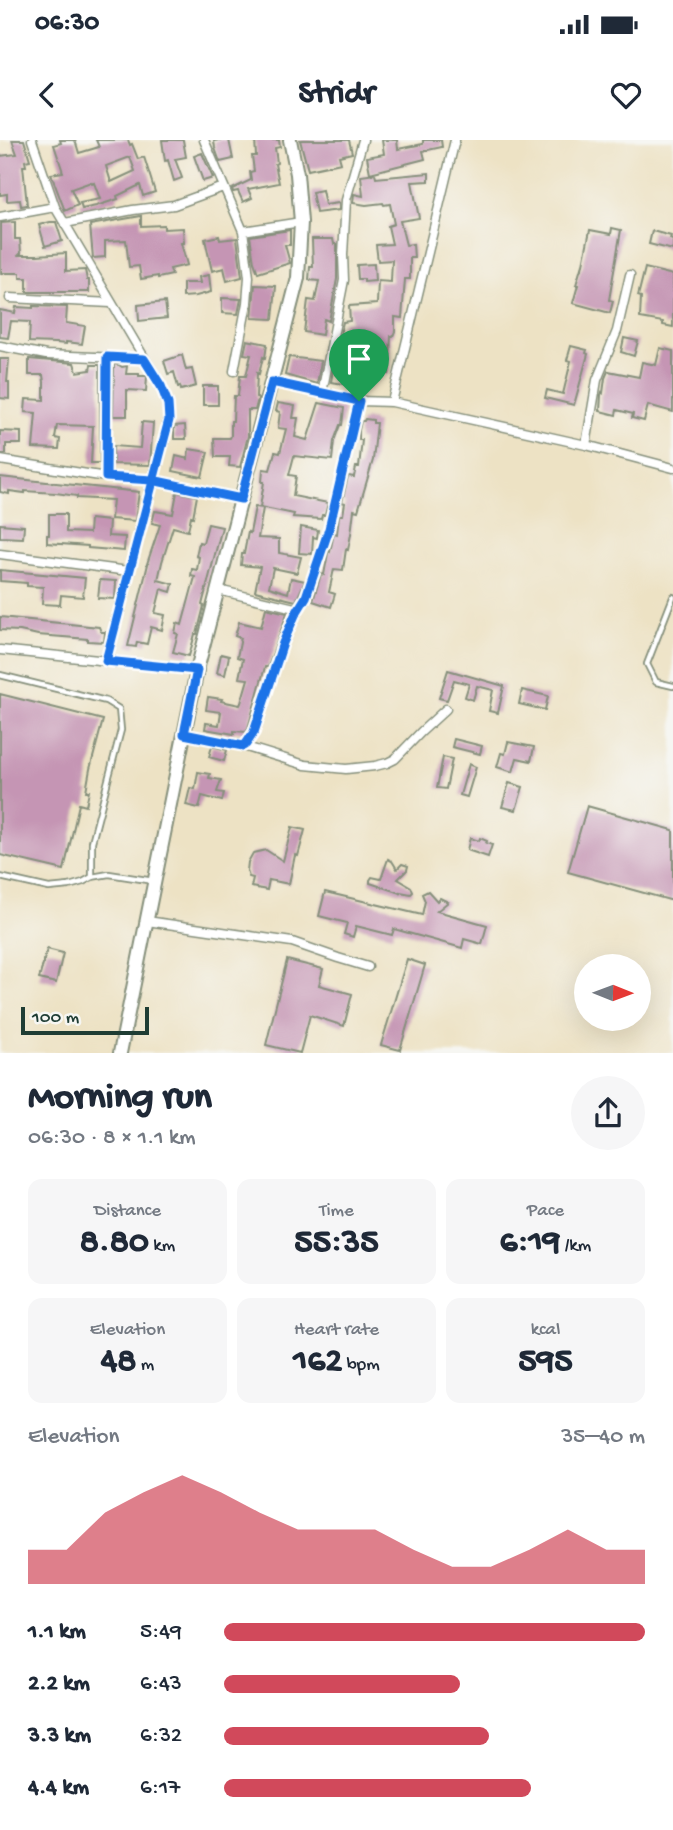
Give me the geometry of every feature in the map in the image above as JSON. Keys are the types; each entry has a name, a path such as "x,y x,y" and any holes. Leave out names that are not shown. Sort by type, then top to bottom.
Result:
{"street":[{"path":"32,140 55,207 161,386 168,404 169,420 106,661"},
{"path":"204,140 243,230 249,277 247,303 234,371"},
{"path":"120,1053 197,670 298,278 301,222 297,174 290,140"},
{"path":"322,393 344,280 346,200 363,140"},
{"path":"392,402 455,140"},
{"path":"65,223 174,205 223,187"},
{"path":"0,217 55,207"},
{"path":"243,230 301,222"},
{"path":"586,445 597,380 617,331 629,275"},
{"path":"10,298 111,303"},
{"path":"0,346 46,355 144,359"},
{"path":"106,477 107,357"},
{"path":"272,382 359,401 392,402 586,445 673,468"},
{"path":"243,746 254,732 283,643 306,597 329,529 359,401"},
{"path":"0,460 106,477 152,480 241,499"},
{"path":"0,554 128,572"},
{"path":"218,590 299,609"},
{"path":"0,650 197,670"},
{"path":"184,734 243,746 305,765 346,769 387,764 446,709"},
{"path":"147,921 292,942 368,967"}],"lane":[{"path":"673,597 647,664 656,682 673,687"},
{"path":"0,674 106,701 119,709 121,730 92,842 92,877"},
{"path":"0,877 49,888 109,874 155,881"}],"building":[{"path":"12,140 24,140 30,160 25,161 26,166 23,166 27,205 21,206 20,200 7,201 7,194 0,195 0,156 17,154"},
{"path":"60,140 75,140 79,153 99,147 96,140 128,140 138,159 144,157 155,192 143,196 140,185 117,196 118,199 82,209 80,203 100,199 94,183 91,182 71,189 78,205 65,211 51,174 63,172 54,145 61,143","holes":["130,157 135,171 111,182 106,166"]},
{"path":"162,140 183,140 186,157 175,159 182,178 174,181 168,160 165,161"},
{"path":"229,140 233,159 220,162 214,141"},
{"path":"255,140 279,140 280,147 275,148 275,164 279,183 248,189 252,198 243,202 238,191 233,192 232,189 251,180 250,172 254,171 252,156 256,156"},
{"path":"300,140 349,140 352,153 339,156 341,163 308,170"},
{"path":"382,140 397,140 398,149 423,144 423,140 441,140 442,147 423,151 425,159 370,173 367,157 384,154"},
{"path":"202,153 213,178 203,181 194,156"},
{"path":"429,173 429,181 412,182 419,218 400,221 406,245 413,244 414,258 410,258 410,279 405,279 402,318 395,317 389,374 368,372 368,376 363,376 362,387 331,382 333,370 352,373 352,356 347,357 345,349 342,349 341,330 343,322 350,321 349,306 377,304 378,281 391,282 392,260 378,261 376,245 392,244 388,226 394,224 390,204 353,203 354,194 363,196 361,176 375,174 376,178"},
{"path":"322,190 325,205 339,203 339,210 316,213 312,192"},
{"path":"141,216 141,226 183,228 184,243 181,243 187,265 170,269 172,275 141,279 139,266 129,267 126,240 105,241 105,257 93,258 90,225"},
{"path":"15,222 15,239 20,239 19,255 66,253 66,271 85,270 89,280 89,292 27,292 27,278 20,278 20,273 1,273 1,223"},
{"path":"56,222 62,241 45,246 39,225"},
{"path":"612,228 621,230 609,300 613,301 610,313 573,303 590,230 611,234"},
{"path":"290,230 290,245 285,245 290,263 258,273 250,236"},
{"path":"652,231 671,236 673,250 649,244"},
{"path":"219,236 220,240 237,238 242,277 227,281 224,268 212,271 205,239"},
{"path":"312,239 333,239 334,244 337,244 337,279 329,321 324,319 322,335 304,332 308,300 315,301 319,281 309,280 310,267 313,267"},
{"path":"374,264 375,281 364,282 364,279 358,279 357,265"},
{"path":"645,268 673,275 673,327 663,325 663,322 640,318 641,297 638,296"},
{"path":"209,275 211,292 183,297 183,283 200,283 199,277"},
{"path":"255,285 276,286 273,319 252,318"},
{"path":"222,298 241,299 238,314 222,313"},
{"path":"165,302 167,318 139,321 138,305"},
{"path":"16,307 67,307 66,323 85,326 82,344 29,342 30,322 11,321 8,338 0,337 0,310 15,313"},
{"path":"624,338 638,341 634,356 621,352"},
{"path":"247,340 267,344 265,358 263,357 259,374 257,373 258,399 255,410 248,410 248,436 240,467 229,466 230,457 215,457 214,438 231,436 234,396 238,396 240,376 246,376 251,355 244,354"},
{"path":"571,346 587,350 588,354 574,405 545,398 547,390 563,394 571,361 567,360"},
{"path":"660,348 673,351 673,412 648,405 644,421 632,418 633,414 617,410 616,415 600,411 601,395 608,371 639,377 642,362 656,365"},
{"path":"182,355 186,370 192,369 196,386 181,390 174,372 168,374 164,361"},
{"path":"289,357 321,361 317,384 285,375"},
{"path":"0,359 9,359 9,399 0,398"},
{"path":"29,359 74,363 77,372 90,370 91,365 100,365 100,463 91,463 93,426 57,425 55,438 60,439 59,449 33,448 36,413 25,412 26,399 44,400 44,382 43,375 29,375"},
{"path":"114,364 127,366 126,374 147,376 146,391 127,390 127,416 113,416"},
{"path":"203,386 218,386 218,405 203,405"},
{"path":"278,403 295,406 293,418 298,418 295,437 307,440 319,403 344,408 342,425 334,441 332,460 294,456 289,475 296,476 293,496 328,503 321,519 293,517 294,514 260,507 263,469 270,470 275,452 280,453 286,429 278,428"},
{"path":"365,419 377,423 373,460 358,511 354,510 343,570 334,569 329,592 335,594 331,607 313,601 321,574 324,575 334,533 337,534 339,515 343,515 345,503 342,502 348,476 354,477 356,467 359,467 362,440 359,440 359,430 361,421"},
{"path":"142,422 153,423 150,465 113,464 113,446 140,448"},
{"path":"185,425 186,439 174,439 174,426"},
{"path":"0,431 21,432 21,444 6,444 6,454 0,454"},
{"path":"189,449 208,452 202,477 173,471 176,456 188,459"},
{"path":"0,477 139,492 135,521 111,519 113,500 77,498 56,493 0,492"},
{"path":"177,492 197,496 188,531 173,527 162,562 158,580 173,584 171,592 161,589 155,613 165,615 162,630 151,627 147,644 137,642 136,647 128,646 147,564 160,525 152,523 155,511 173,514"},
{"path":"255,507 263,508 258,538 279,539 279,553 301,557 297,573 273,568 269,587 288,593 291,578 305,581 296,601 255,591 260,567 241,565"},
{"path":"49,514 66,514 66,532 89,533 90,519 109,521 108,536 125,537 124,551 47,543"},
{"path":"0,524 24,526 23,538 0,537"},
{"path":"208,524 222,527 197,634 189,656 173,652 178,634 175,633 177,623 182,625 195,577 191,576 192,569 197,570 199,542 203,543"},
{"path":"301,527 318,530 317,538 313,537 312,554 299,553"},
{"path":"0,570 85,578 83,597 61,595 60,605 42,604 43,587 0,581"},
{"path":"100,580 116,581 115,599 98,598"},
{"path":"266,608 287,613 268,667 265,667 246,732 234,731 234,734 205,729 206,723 219,725 221,712 206,710 208,697 240,705 248,679 239,678 243,659 237,657 241,638 235,636 239,622 261,627"},
{"path":"0,617 99,627 101,632 105,632 104,642 0,630"},
{"path":"221,654 229,656 225,675 217,673"},
{"path":"448,670 504,686 498,713 489,711 493,690 477,686 473,700 465,697 469,684 454,680 447,700 439,698"},
{"path":"522,690 548,696 545,710 519,704"},
{"path":"0,694 103,720 90,769 86,806 79,804 64,870 0,855"},
{"path":"454,739 482,746 480,754 452,747"},
{"path":"508,742 534,747 531,761 517,758 513,772 497,767"},
{"path":"212,746 227,750 224,761 209,757"},
{"path":"443,757 452,759 446,789 437,788"},
{"path":"469,764 476,767 467,797 460,795"},
{"path":"198,772 221,780 217,792 224,793 222,801 202,796 199,808 186,805 190,788 195,789"},
{"path":"509,783 523,787 516,810 502,807"},
{"path":"587,806 673,830 673,901 568,872"},
{"path":"292,827 305,830 298,856 295,855 289,884 269,880 267,890 251,887 253,878 249,877 247,871 253,853 266,850 283,861"},
{"path":"470,838 479,841 480,838 492,845 488,857 467,850"},
{"path":"388,859 397,869 402,864 408,866 398,879 411,887 411,894 370,883 372,877 381,879"},
{"path":"428,891 437,901 440,898 448,902 437,911 487,925 482,944 464,939 462,948 394,929 392,935 356,926 353,937 344,934 347,923 319,916 325,892 422,915 425,901 422,894"},
{"path":"47,949 63,953 56,983 39,979"},
{"path":"407,959 425,965 400,1050 381,1045"},
{"path":"287,960 323,969 319,985 352,994 344,1026 310,1015 300,1053 266,1045"}],"route":[{"path":"359,401 272,382 241,499 152,480 106,477 107,357 144,359 161,386 168,404 169,420 152,480 106,661 197,670 184,734 243,746 254,732 283,643 306,597 329,529 359,401"}]}
